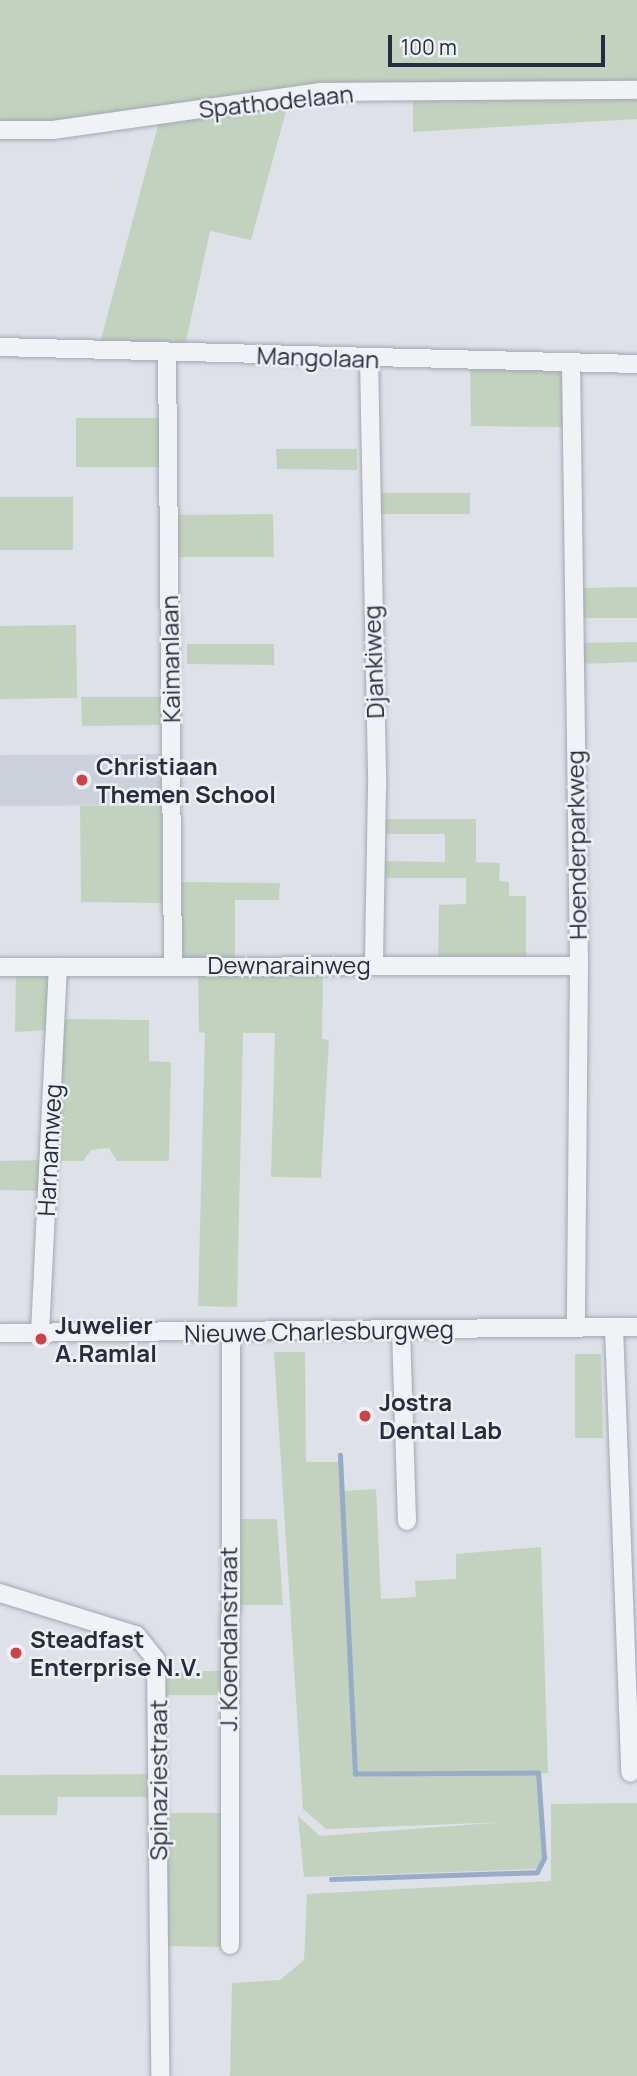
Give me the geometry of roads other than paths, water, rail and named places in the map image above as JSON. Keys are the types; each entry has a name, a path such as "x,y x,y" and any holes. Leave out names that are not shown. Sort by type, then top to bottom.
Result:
{"street":[{"name":"Spathodelaan","path":"0,130 53,130 318,92 637,90"},
{"name":"Mangolaan","path":"0,347 637,364"},
{"name":"Kaimanlaan","path":"167,352 173,965"},
{"name":"Djankiweg","path":"369,358 377,788 374,966"},
{"name":"Hoenderparkweg","path":"571,362 579,966 576,1328"},
{"name":"Dewnarainweg","path":"0,967 579,966"},
{"name":"Harnamweg","path":"40,1333 58,967"},
{"path":"614,1327 628,1531 632,1695 630,1773"},
{"name":"Nieuwe Charlesburgweg","path":"0,1333 231,1333 637,1327"},
{"path":"401,1330 407,1521"},
{"name":"J. Koendanstraat","path":"230,1945 231,1333"},
{"name":"Spinaziestraat","path":"0,1593 136,1635 156,1660 160,2076"}],"waterway":[{"path":"331,1879 537,1872 544,1858 538,1773 355,1774 340,1455"}],"place":[{"name":"Christiaan Themen School","path":"82,780"},
{"name":"Juwelier A.Ramlal","path":"41,1339"},
{"name":"Jostra Dental Lab","path":"365,1416"},
{"name":"Steadfast Enterprise N.V.","path":"16,1653"}]}
